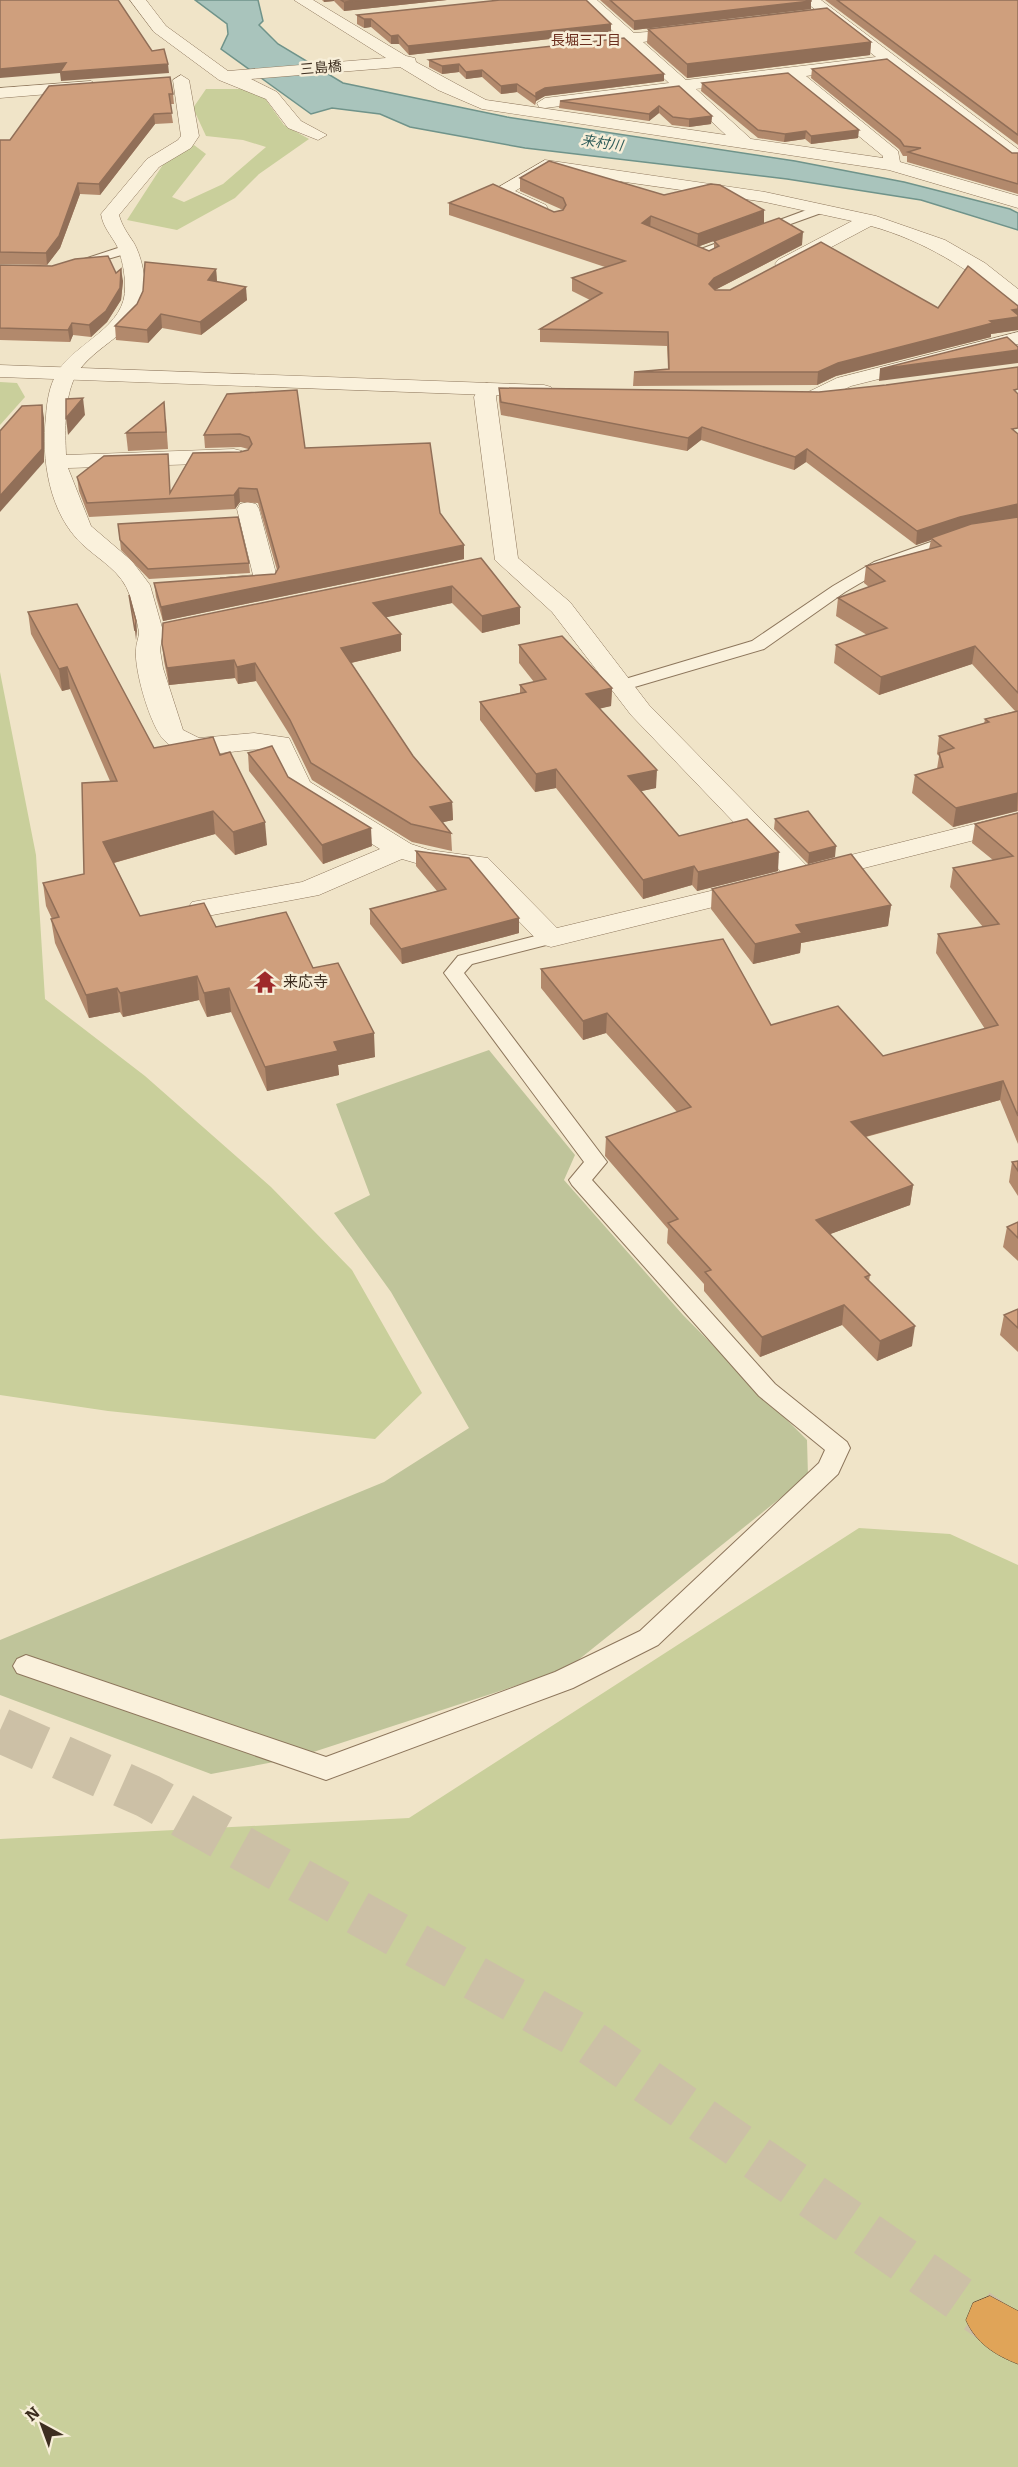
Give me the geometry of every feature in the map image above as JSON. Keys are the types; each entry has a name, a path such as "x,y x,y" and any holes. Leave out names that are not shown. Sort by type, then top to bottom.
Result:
{"street":[{"path":"138,0 160,29 225,76 258,88 275,98 292,126 318,135"},
{"path":"302,0 335,19 397,62 462,96 505,108 891,165 1018,201"},
{"path":"588,0 744,142"},
{"path":"811,7 832,8 891,60 1018,157"},
{"path":"335,19 358,16"},
{"path":"561,46 713,28"},
{"name":"三島橋","path":"127,249 110,221 110,214 153,163 185,144 190,136 175,80 434,60"},
{"path":"505,108 682,84 891,60"},
{"path":"791,72 891,155 891,165"},
{"path":"0,93 113,85"},
{"path":"555,216 501,191 545,165 765,197 868,220 938,244 978,267 1018,299"},
{"path":"763,275 868,220"},
{"path":"127,249 135,291 131,306 119,325 67,373 62,388 56,428 56,462 92,525 135,579 150,589 163,631 148,651 165,720 171,735 188,744 216,747 269,740 280,744 299,787 401,850 426,858 478,864 551,938 1018,821"},
{"path":"811,398 844,382 1018,338"},
{"path":"0,371 569,392"},
{"path":"487,389 485,397 495,562 561,607 640,710 801,876"},
{"path":"789,398 885,393"},
{"path":"56,462 241,457"},
{"path":"208,585 266,581 241,515"},
{"path":"202,908 309,889 401,850"}],"lane":[{"path":"698,253 820,209"},
{"path":"63,268 127,249"},
{"path":"621,686 758,645 839,589 880,565 965,535 1018,528"},
{"path":"26,1666 326,1769 564,1680 649,1638 829,1468 838,1448 767,1390 580,1180 596,1162 454,973 465,960 551,938"}],"green space":[{"path":"206,89 244,89 264,97 284,125 309,139 259,174 235,198 177,230 127,220 164,163 194,145 206,154 172,197 184,202 223,184 266,147 243,140 206,136 193,108"},
{"path":"0,382 17,383 25,397 0,425"},
{"path":"0,672 36,855 45,999 145,1076 271,1187 352,1270 422,1393 375,1439 108,1411 0,1395"},
{"path":"489,1050 575,1155 564,1180 683,1315 807,1440 808,1476 567,1669 295,1758 211,1774 0,1695 0,1640 384,1482 469,1428 391,1292 334,1213 370,1195 336,1104"},
{"path":"859,1528 950,1534 1018,1565 1018,2467 0,2467 0,1839 409,1818"}],"water":[{"name":"来村川","path":"195,0 258,0 263,21 259,25 278,44 343,83 507,117 795,161 904,182 1010,209 1018,213 1018,230 921,200 787,179 525,148 410,127 380,114 332,108 311,114 221,49 228,34 227,24"}],"building":[{"path":"0,0 118,0 152,51 164,49 168,64 60,72 66,63 0,69"},
{"path":"341,0 367,0 344,2"},
{"path":"500,0 586,0 611,24 408,46 398,35 391,36 371,19 364,19 357,15"},
{"path":"610,0 811,0 811,1 634,21"},
{"path":"837,0 1018,0 1018,135"},
{"path":"827,8 871,42 687,64 648,29"},
{"path":"624,38 664,74 545,88 536,93 536,97 517,84 501,86 482,70 466,72 459,64 442,66 429,60"},
{"path":"887,59 1012,153 1018,153 1018,184 908,152 921,148 904,146 900,140 812,69"},
{"path":"788,73 859,130 811,136 806,131 785,134 758,130 702,83"},
{"path":"170,77 173,94 169,94 172,113 154,114 99,184 78,183 59,236 46,253 0,252 0,140 10,140 49,86"},
{"path":"679,86 712,116 689,119 673,117 659,106 649,114 560,101"},
{"path":"549,161 664,195 711,184 720,185 764,210 698,234 651,216 642,223 709,251 719,246 714,241 779,218 803,232 714,278 709,284 715,290 730,290 821,242 938,308 968,266 1018,306 1018,309 1012,310 1018,317 990,321 993,323 838,363 818,372 634,372 669,369 668,332 540,329 602,293 572,278 625,261 449,203 493,184 554,212 563,210 566,205 563,198 520,178"},
{"path":"108,256 116,273 121,269 120,288 106,311 89,325 72,323 68,330 0,328 0,265 52,266 75,259"},
{"path":"145,262 216,269 208,280 246,287 200,322 161,314 147,330 115,326 137,304 143,291"},
{"path":"1007,337 1018,347 1018,350 880,369"},
{"path":"1018,367 1018,389 1014,390 1018,394 1018,428 1012,429 1018,434 1018,504 960,517 917,531 807,449 795,457 702,427 688,438 501,402 499,388 819,392"},
{"path":"297,390 305,448 430,443 440,513 464,545 161,607 154,583 275,574 279,567 257,489 239,488 234,495 87,503 77,477 104,456 168,454 170,493 193,453 240,452 248,450 252,444 249,437 240,434 204,435 227,394"},
{"path":"83,398 66,418 66,399"},
{"path":"164,402 166,432 126,433"},
{"path":"42,405 42,449 0,496 0,431 22,406"},
{"path":"238,517 249,563 148,569 120,540 118,524"},
{"path":"1018,517 1018,693 975,646 881,677 836,645 887,628 838,598 885,581 866,566 941,546 931,538 971,524"},
{"path":"481,558 520,607 482,616 452,586 373,603 401,634 341,648 413,756 452,802 430,807 451,833 411,824 311,763 290,720 255,663 237,667 234,660 167,668 162,644 163,623"},
{"path":"129,595 136,621 135,631"},
{"path":"77,604 154,748 213,737 220,755 230,752 265,822 233,832 213,811 103,842 140,916 204,903 216,927 286,912 313,968 338,963 374,1033 334,1042 338,1051 265,1067 229,988 204,993 197,976 120,993 117,988 86,995 51,919 59,917 43,883 84,874 82,783 117,781 67,667 59,669 28,612"},
{"path":"562,636 612,688 586,694 657,770 628,776 679,836 747,819 779,852 698,872 694,866 643,880 556,769 536,774 480,702 526,692 520,685 546,679 519,645"},
{"path":"1018,711 1018,793 956,808 915,775 943,767 939,753 954,748 939,736 989,722 985,719"},
{"path":"272,746 288,777 371,828 322,845 248,753"},
{"path":"808,811 836,846 809,853 775,819"},
{"path":"1018,813 1018,1116 1003,1081 851,1122 913,1185 816,1220 870,1275 865,1277 915,1326 880,1341 844,1305 762,1337 705,1272 711,1270 668,1223 678,1219 606,1137 691,1107 607,1013 583,1021 541,969 723,939 771,1025 838,1006 883,1056 998,1025 938,934 999,924 953,868 1013,856 975,824"},
{"path":"416,851 469,858 519,918 401,949 370,909 446,889"},
{"path":"851,854 891,905 796,925 802,933 755,944 712,889"},
{"path":"1018,1161 1018,1171 1012,1162"},
{"path":"1018,1222 1018,1238 1007,1227"},
{"path":"1018,1309 1018,1328 1004,1315"}],"tunnel":[{"path":"0,1730 148,1796 590,2042 990,2320"}],"place":[{"name":"来応寺","path":"265,982"}],"district":[{"name":"長堀三丁目","path":"586,40"}]}
